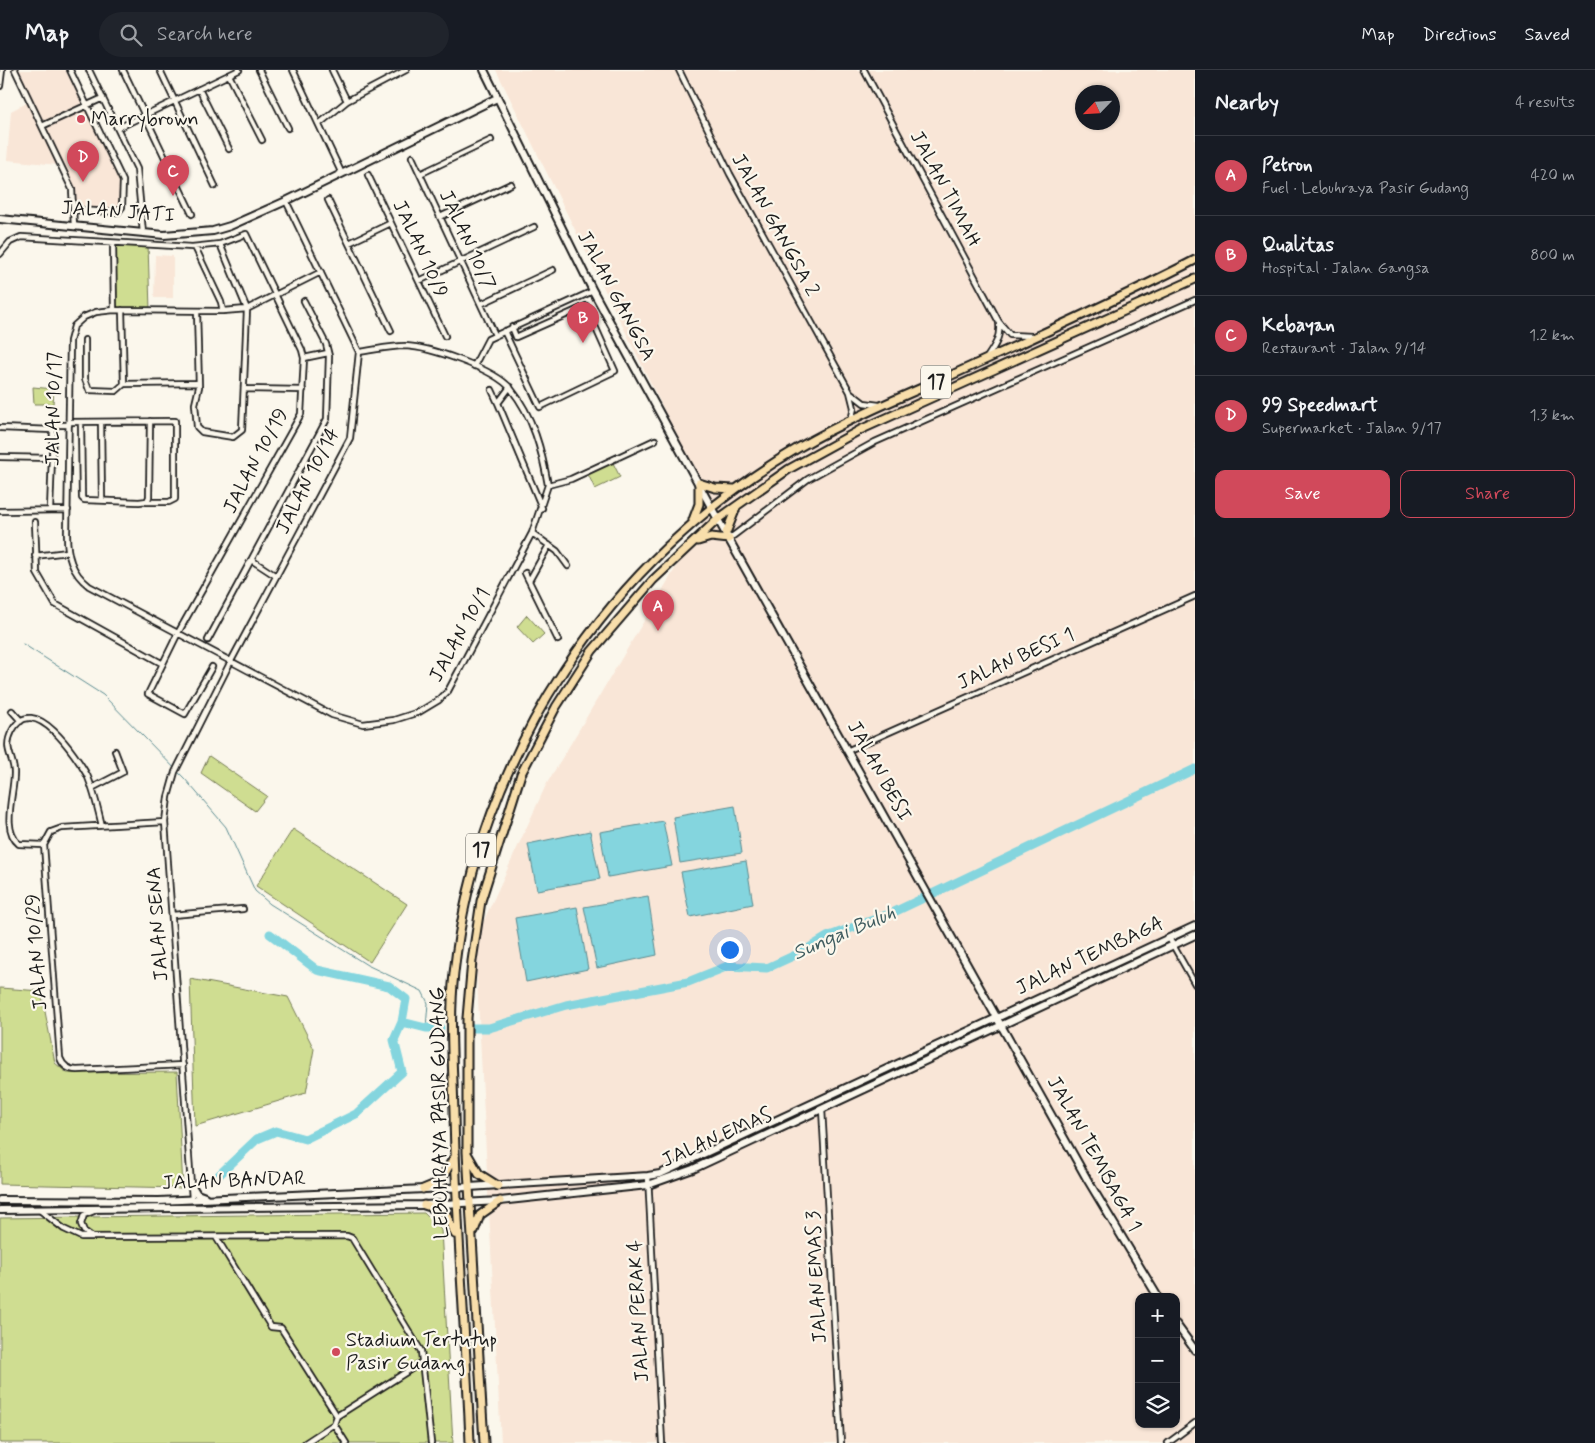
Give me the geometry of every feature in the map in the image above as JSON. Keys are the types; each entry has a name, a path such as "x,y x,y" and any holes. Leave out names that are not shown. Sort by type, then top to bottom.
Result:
{"main road":[{"name":"JALAN GANGSA","path":"484,70 593,291 728,536"},
{"name":"JALAN JATI","path":"0,219 144,233 171,234 213,231 230,226 286,201 497,98"},
{"name":"LEBUHRAYA PASIR GUDANG","path":"470,1443 455,1188 451,1015 454,972 468,895 489,824 509,772 526,736 583,640 643,570 692,523 735,489 800,447 851,420 1036,336 1195,260"},
{"name":"LEBUHRAYA PASIR GUDANG","path":"484,1443 467,1152 468,1018 472,961 480,900 521,774 556,707 592,651 653,580 718,519 812,454 860,430 1195,279"},
{"path":"692,523 698,509 700,483 715,488 735,489"},
{"path":"695,542 711,537 728,536 731,517 739,504"},
{"name":"JALAN BESI","path":"728,536 1003,1025"},
{"name":"JALAN TEMBAGA","path":"998,1017 1195,926"},
{"name":"JALAN TEMBAGA","path":"1003,1025 1195,935"},
{"name":"JALAN EMAS","path":"469,1187 660,1174 998,1017"},
{"name":"JALAN EMAS","path":"424,1205 500,1201 648,1185 693,1169 1003,1025"},
{"name":"JALAN TEMBAGA 1","path":"1003,1025 1087,1179 1156,1293"},
{"path":"467,1152 480,1174 498,1186"},
{"path":"423,1189 436,1184 444,1178 455,1154"},
{"path":"192,1186 197,1194 211,1198"},
{"name":"JALAN BANDAR","path":"0,1200 192,1199 469,1187"},
{"path":"172,1209 188,1206 192,1199 197,1205 212,1209"},
{"path":"472,1240 475,1223 480,1214 500,1201"},
{"path":"424,1205 445,1212 452,1223 458,1244"},
{"name":"JALAN BANDAR","path":"0,1210 424,1205"},
{"path":"1180,1329 1195,1350"}],"street":[{"path":"0,86 2,70"},
{"path":"70,70 123,181 121,209 113,212 74,210"},
{"path":"89,70 118,128 138,174 144,233"},
{"path":"123,70 192,214"},
{"path":"160,70 216,186"},
{"path":"118,128 239,70"},
{"path":"260,70 288,128"},
{"path":"293,70 342,174"},
{"path":"332,70 347,100"},
{"path":"319,124 347,100 406,70"},
{"name":"JALAN GANGSA 2","path":"679,70 730,174 850,392 854,404 851,420"},
{"name":"JALAN TIMAH","path":"864,70 1005,332 1036,336"},
{"path":"15,71 72,190 74,226"},
{"path":"229,74 262,140"},
{"path":"199,89 229,149"},
{"path":"42,126 103,98"},
{"path":"420,174 491,140"},
{"name":"JALAN 10/7","path":"412,158 496,335"},
{"name":"JALAN 10/9","path":"368,176 445,336"},
{"path":"440,217 511,184"},
{"path":"328,200 391,331"},
{"path":"286,201 359,352 399,346 413,347 474,366 510,387 498,403"},
{"path":"349,243 391,223"},
{"path":"419,282 534,227"},
{"name":"JALAN 10/19","path":"212,667 189,712 183,714 148,694 178,633 301,414 304,358 246,234 220,244"},
{"path":"0,254 10,242 22,237 195,247 220,244 247,309 242,430 239,435 231,438 198,430 195,404 199,383 198,311"},
{"path":"113,243 114,310"},
{"path":"195,247 221,302 223,311"},
{"path":"481,304 553,270"},
{"name":"JALAN 10/17","path":"230,661 89,586 74,569 68,552 70,341 74,326 84,317 96,312 114,310 223,311 247,309 274,294 323,275"},
{"path":"474,366 483,344 496,335 593,291"},
{"path":"728,536 808,479 875,442 1195,300"},
{"path":"208,640 327,419 328,353 326,344 304,301"},
{"path":"504,331 540,407 616,371 586,306 509,341"},
{"path":"122,310 124,384"},
{"path":"986,359 998,339 1000,332 999,322"},
{"path":"512,328 516,337"},
{"path":"85,340 86,379 89,390 116,391 124,384 199,383"},
{"name":"JALAN 10/14","path":"230,661 350,438 359,352"},
{"path":"304,358 328,353"},
{"name":"JALAN 10/1","path":"230,661 306,703 345,720 364,724 377,723 419,712 439,700 448,691 532,533 542,508 548,485 544,462 533,429 510,387"},
{"path":"244,389 303,390"},
{"path":"492,390 542,508"},
{"path":"850,392 864,403 881,406"},
{"path":"144,502 150,497 150,421"},
{"path":"50,510 53,430 56,425 69,423 81,422 175,421 175,499 169,502 84,500 80,495 81,422"},
{"path":"100,422 102,500"},
{"path":"0,429 53,430"},
{"path":"548,485 572,479 655,440"},
{"path":"0,457 52,458"},
{"path":"0,511 68,510"},
{"path":"35,522 37,573 56,605 163,664"},
{"path":"532,533 557,551 568,566"},
{"path":"529,581 549,545"},
{"path":"35,556 68,552"},
{"path":"252,561 276,576"},
{"path":"525,573 558,640"},
{"name":"JALAN BESI 1","path":"849,750 1195,596"},
{"name":"JALAN SENA","path":"192,1199 165,822 168,797 175,772 230,661"},
{"path":"12,711 21,720"},
{"path":"102,826 92,788 84,770 54,730 33,718 21,720 12,730 8,742 8,755 14,773 11,832 19,844 44,845 49,835 56,829 165,822"},
{"path":"92,788 123,772 115,752"},
{"name":"JALAN 10/29","path":"44,845 60,1058 62,1064 77,1070 183,1065"},
{"path":"172,915 243,909"},
{"path":"1169,938 1195,984"},
{"name":"JALAN EMAS 3","path":"822,1109 841,1443"},
{"name":"JALAN PERAK 4","path":"648,1176 662,1443"},
{"path":"92,1237 84,1231 81,1224 84,1215 95,1210"},
{"path":"40,1211 72,1234 92,1237 346,1236 352,1238 418,1344 422,1362 431,1443"},
{"path":"216,1237 271,1327 281,1328 337,1416"},
{"path":"305,1443 334,1424 337,1416 422,1362"},
{"path":"1168,1443 1195,1423"},
{"path":"334,1424 346,1443"}],"shaded area":[{"path":"13,70 72,70 126,181 121,212 72,212 70,191 58,165 7,160 11,111 28,102"},
{"path":"496,70 1195,70 1195,1443 501,1443 475,940 546,785 712,507"},
{"path":"155,255 173,256 173,298 154,298"}],"green space":[{"path":"113,243 148,244 150,311 114,310"},
{"path":"33,387 54,389 53,404 34,404"},
{"path":"612,461 620,477 595,489 587,472"},
{"path":"527,615 544,634 533,644 517,627"},
{"path":"209,756 267,796 255,811 201,773"},
{"path":"293,829 407,904 370,962 256,886"},
{"path":"190,979 288,997 314,1049 306,1093 195,1126"},
{"path":"0,988 41,991 55,1063 67,1073 177,1072 183,1188 0,1184"},
{"path":"424,1213 441,1230 453,1443 0,1443 0,1218"}],"water":[{"path":"735,806 742,853 680,863 673,817"},
{"path":"663,821 672,866 608,877 600,832"},
{"path":"590,831 600,879 537,890 528,844"},
{"path":"746,861 753,904 690,917 681,872"},
{"path":"648,896 657,955 597,968 584,907"},
{"path":"577,907 588,969 526,982 515,918"}],"waterway":[{"path":"23,644 103,695 185,779 226,827 255,891 270,904 367,965 422,991 428,1003 426,1028"},
{"name":"Sungai Buluh","path":"473,1028 489,1028 566,1005 688,982 728,966 767,968 804,951 827,937 892,913 1195,769"},
{"path":"270,934 317,970 389,986 406,999 402,1022"},
{"name":"Sungai Buluh","path":"219,1175 257,1139 276,1131 305,1139 356,1114 402,1072 394,1040 402,1022 426,1028 440,1028"}],"place":[{"name":"Marrybrown","path":"81,119"},
{"name":"99 Speedmart","path":"83,182"},
{"name":"Kebayan","path":"173,196"},
{"name":"Qualitas","path":"583,343"},
{"name":"Petron","path":"658,631"},
{"name":"Stadium Tertutup Pasir Gudang","path":"336,1352"}]}
